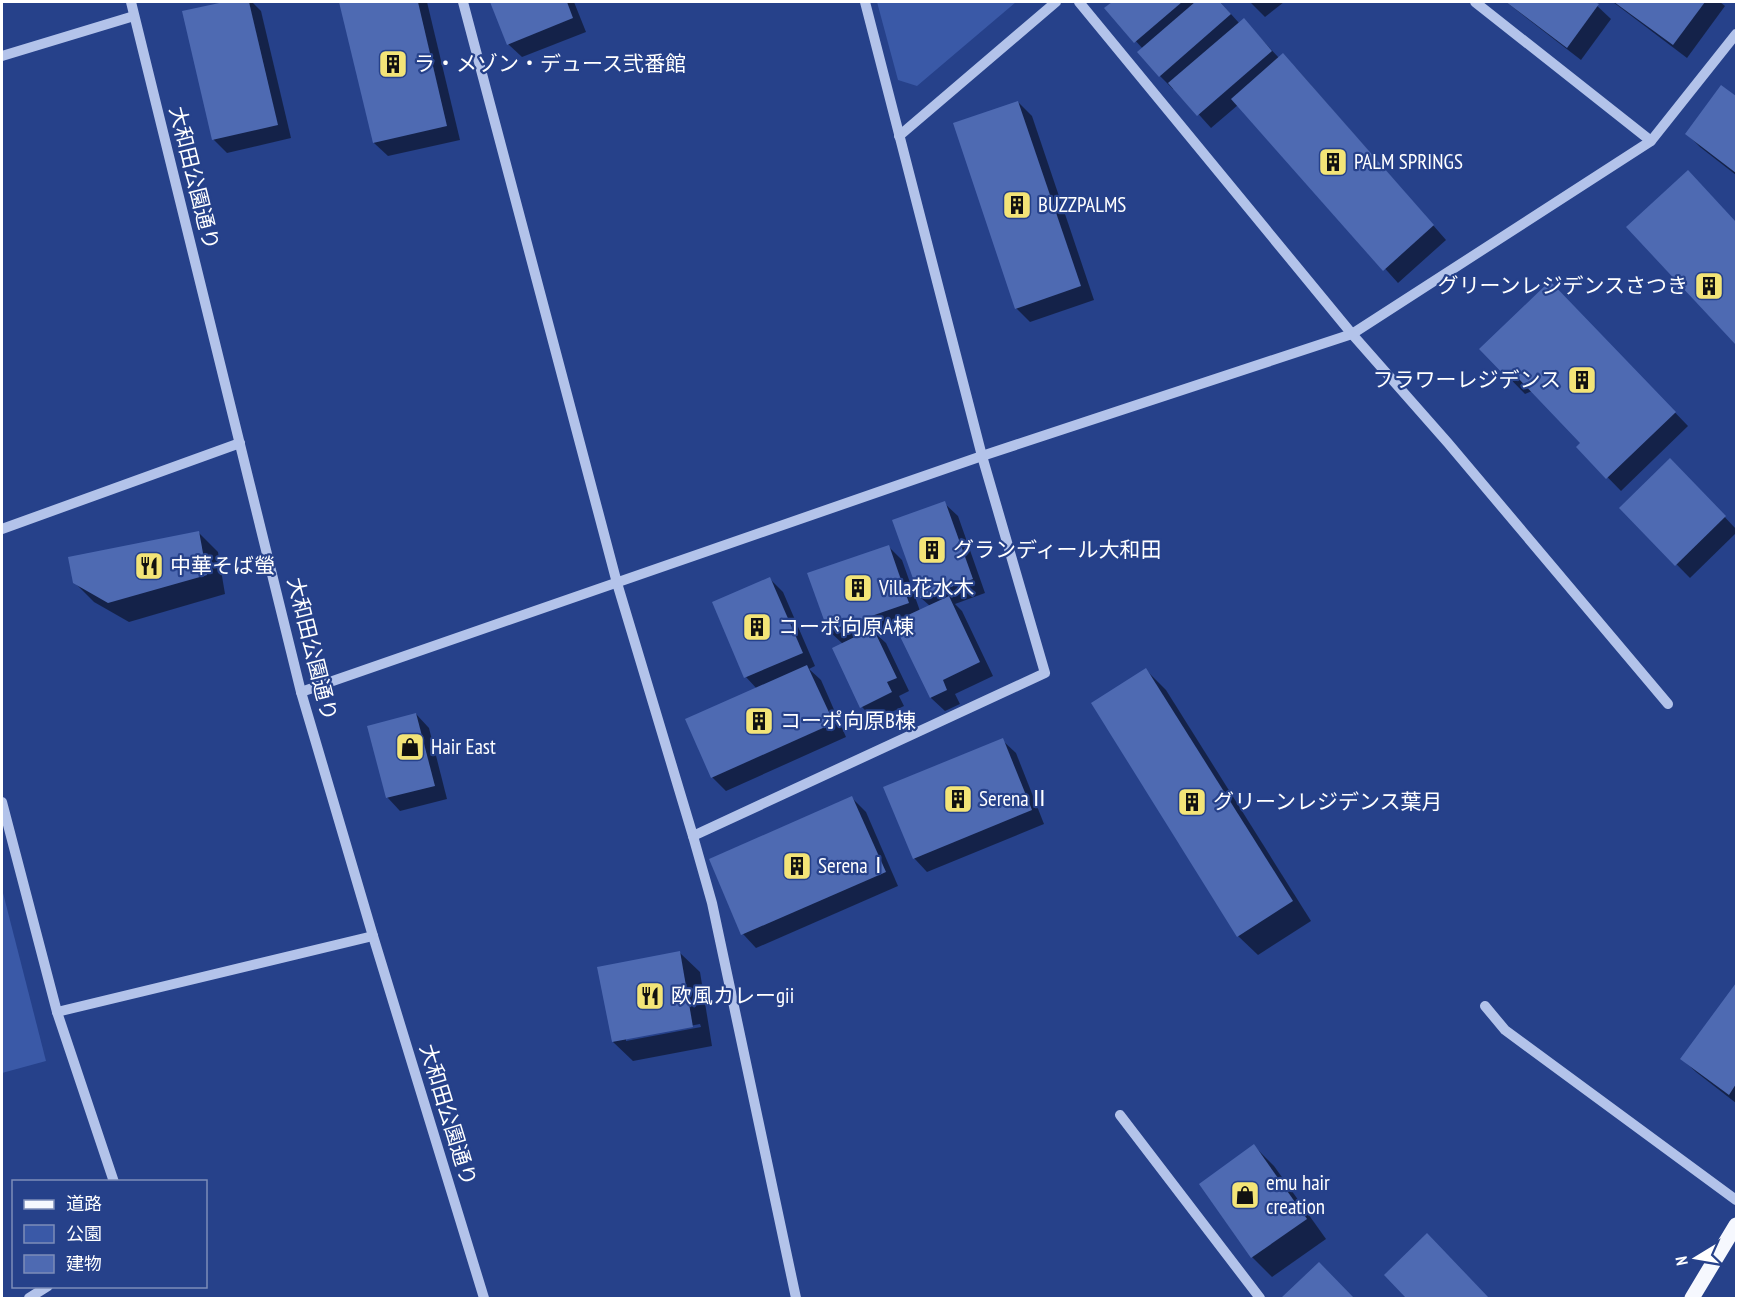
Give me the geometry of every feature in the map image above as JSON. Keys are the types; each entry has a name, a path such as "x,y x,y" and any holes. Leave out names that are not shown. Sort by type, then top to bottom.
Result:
{"main road":[{"path":"1692,1299 1736,1229"}],"street":[{"name":"大和田公園通り","path":"131,2 301,692 484,1299"},
{"path":"463,2 617,583 712,903 796,1299"},
{"path":"693,836 1046,673 982,456 865,2"},
{"path":"899,136 1056,2"},
{"path":"1079,2 1352,334 1448,443 1668,704"},
{"path":"1474,2 1651,141"},
{"path":"2,56 134,16"},
{"path":"301,692 982,456 1352,334 1651,141 1737,34"},
{"path":"2,529 240,443"},
{"path":"2,802 57,1012 113,1180"},
{"path":"57,1012 373,936"},
{"path":"1485,1005 1505,1030 1737,1200"},
{"path":"1120,1115 1260,1299"},
{"path":"29,1299 46,1288"}],"green space":[{"path":"877,2 1016,2 917,86 898,80"},
{"path":"2,889 46,1061 2,1073"}],"building":[{"path":"224,2 249,2 278,125 212,140 182,11"},
{"name":"ラ・メゾン・デュース弐番館","path":"339,2 418,2 447,126 373,143"},
{"path":"490,2 567,2 573,18 507,45"},
{"path":"1112,2 1182,2 1134,43 1104,8"},
{"path":"1195,2 1220,2 1231,14 1159,77 1137,52"},
{"path":"1506,2 1595,2 1599,4 1567,48"},
{"path":"1614,2 1705,2 1673,45"},
{"path":"1244,18 1272,51 1197,116 1168,83"},
{"name":"PALM SPRINGS","path":"1283,53 1434,225 1383,271 1231,99"},
{"path":"1721,85 1736,96 1736,173 1685,134"},
{"name":"BUZZPALMS","path":"1018,101 1081,286 1015,309 953,123"},
{"name":"グリーンレジデンスさつき","path":"1688,170 1736,222 1736,345 1626,227"},
{"name":"フラワーレジデンス","path":"1550,281 1676,412 1606,479 1576,447 1580,443 1518,378 1511,382 1479,349"},
{"path":"1670,458 1726,516 1675,566 1619,508"},
{"name":"グランディール大和田","path":"945,501 973,579 920,598 892,520"},
{"path":"199,531 207,575 108,603 73,583 68,557"},
{"name":"Villa花水木","path":"889,545 909,603 828,631 807,573"},
{"name":"コーポ向原A棟","path":"770,577 803,653 744,678 712,602"},
{"path":"949,596 980,662 943,680 947,690 930,698 893,622"},
{"path":"873,628 897,678 887,682 892,692 860,708 832,648"},
{"name":"コーポ向原B棟","path":"807,665 834,723 711,778 685,719"},
{"name":"グリーンレジデンス葉月","path":"1146,668 1293,901 1237,937 1091,703"},
{"path":"416,713 435,786 386,798 367,726"},
{"name":"SerenaⅡ","path":"1003,738 1032,810 913,859 883,787"},
{"name":"SerenaⅠ","path":"852,796 886,872 741,935 709,859"},
{"path":"680,951 693,1027 612,1042 597,967"},
{"path":"1736,983 1736,1084 1729,1095 1680,1059"},
{"path":"1254,1144 1307,1219 1251,1258 1199,1184"},
{"path":"1427,1233 1489,1298 1406,1298 1384,1275"},
{"path":"1319,1262 1354,1298 1281,1298"}],"place":[{"name":"ラ・メゾン・デュース弐番館","path":"393,64"},
{"name":"PALM SPRINGS","path":"1333,162"},
{"name":"BUZZPALMS","path":"1017,205"},
{"name":"グリーンレジデンスさつき","path":"1709,286"},
{"name":"フラワーレジデンス","path":"1582,380"},
{"name":"グランディール大和田","path":"932,550"},
{"name":"中華そば螢","path":"149,566"},
{"name":"Villa花水木","path":"858,588"},
{"name":"コーポ向原A棟","path":"757,627"},
{"name":"コーポ向原B棟","path":"759,721"},
{"name":"Hair East","path":"410,747"},
{"name":"SerenaⅡ","path":"958,799"},
{"name":"グリーンレジデンス葉月","path":"1192,802"},
{"name":"SerenaⅠ","path":"797,866"},
{"name":"欧風カレーgii","path":"650,996"},
{"name":"emu hair creation","path":"1245,1195"}]}
